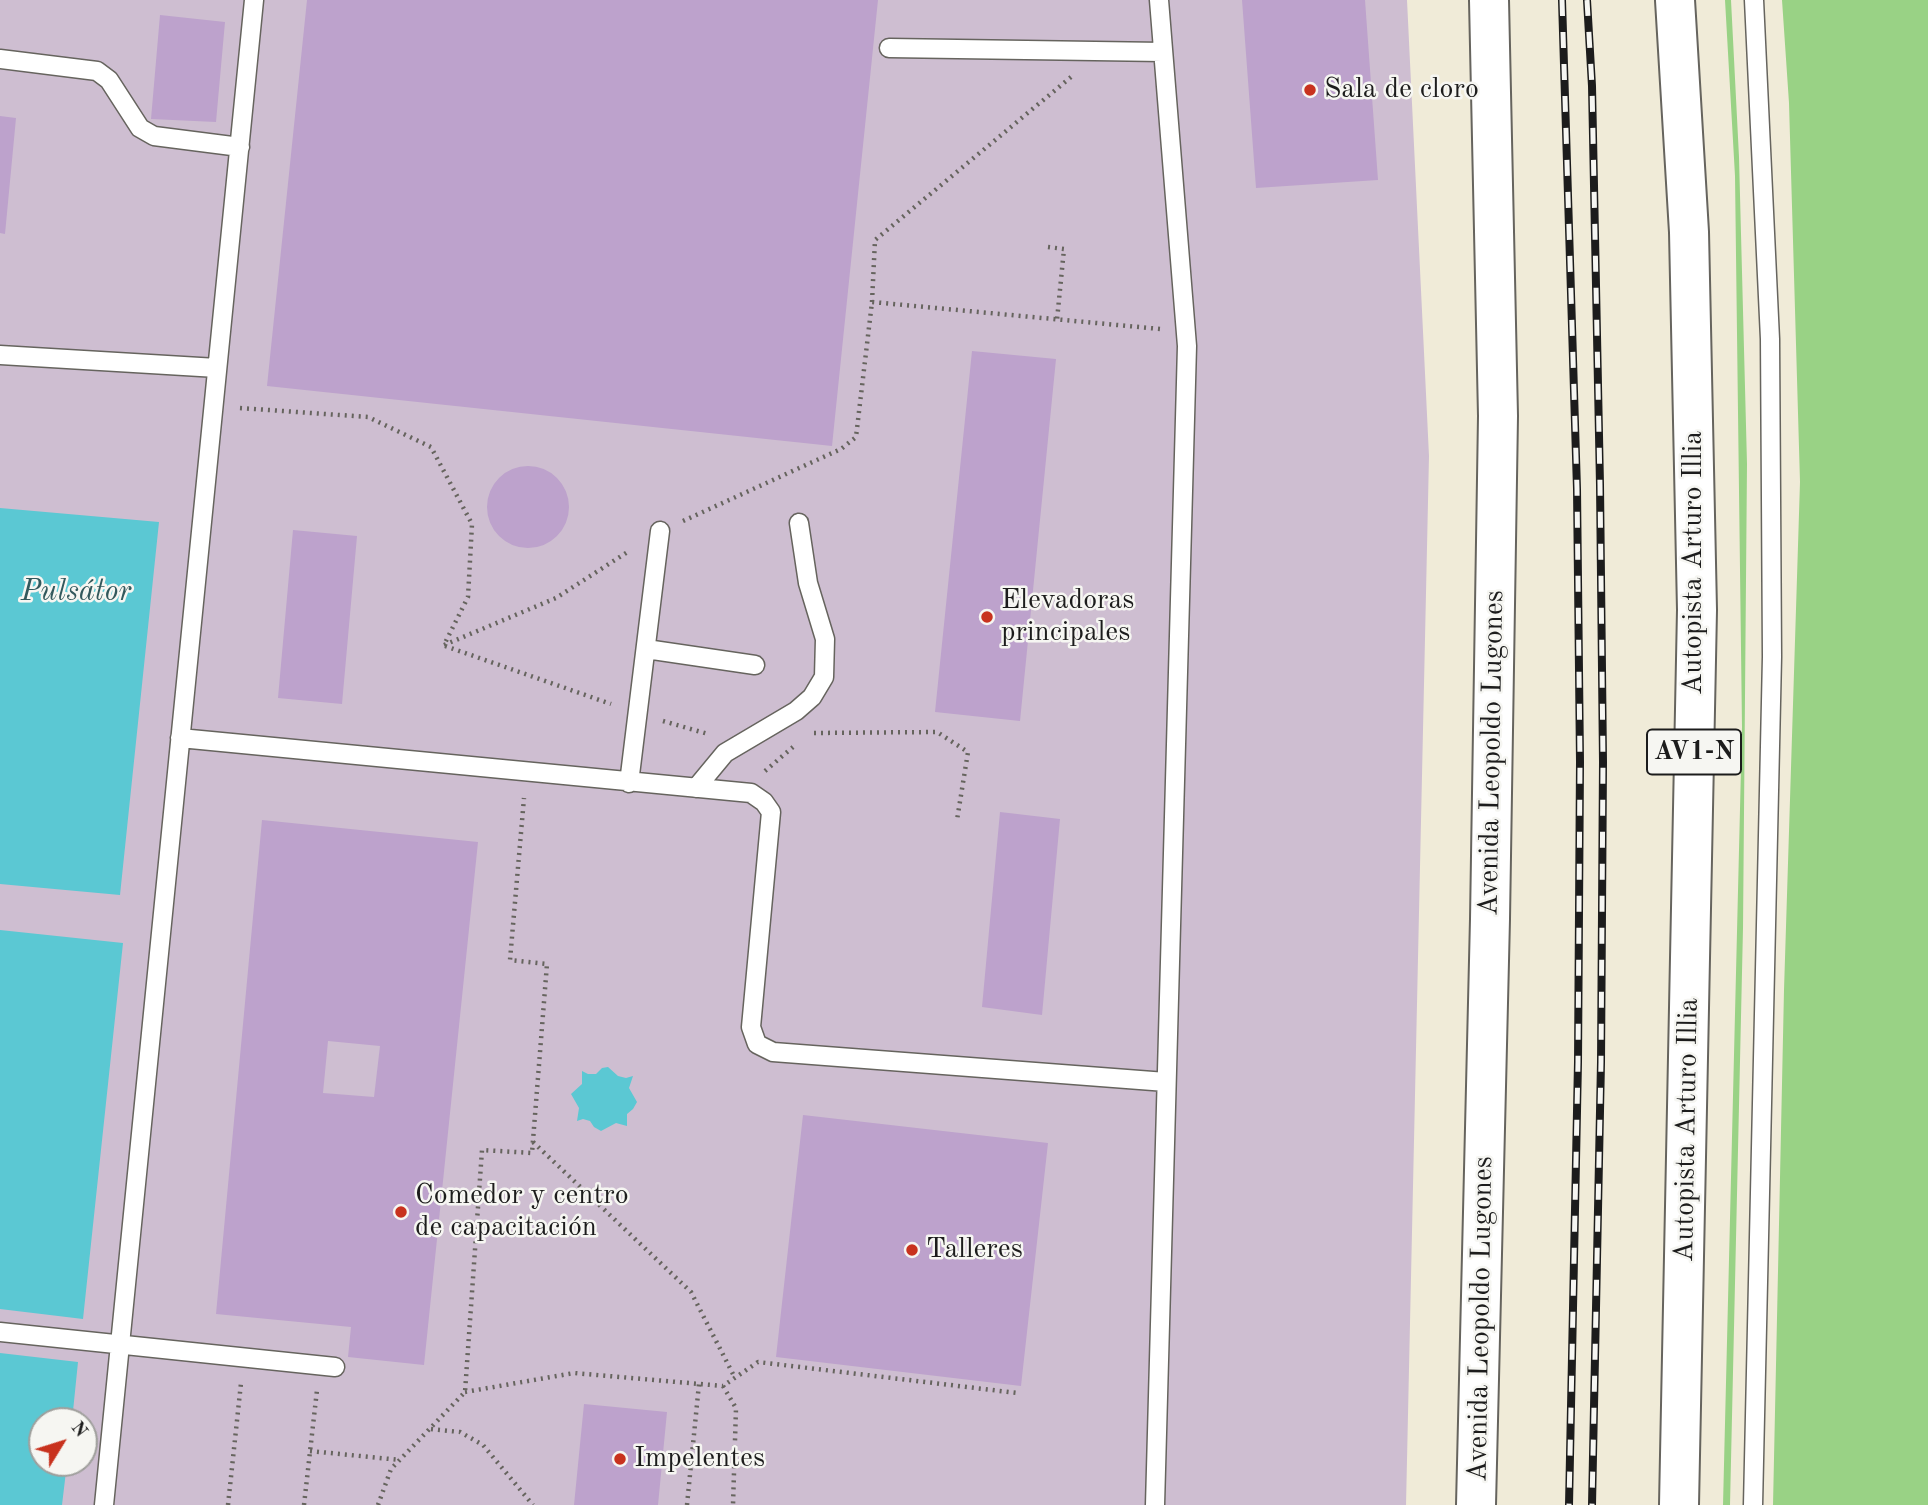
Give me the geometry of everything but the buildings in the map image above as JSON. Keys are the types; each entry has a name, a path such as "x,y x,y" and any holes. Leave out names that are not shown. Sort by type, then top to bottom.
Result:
{"highway":[{"name":"Avenida Leopoldo Lugones","path":"1476,1505 1490,919 1498,415 1489,0"},
{"name":"Autopista Arturo Illia","path":"1675,0 1689,232 1696,610 1679,1505"}],"lane":[{"path":"104,1505 254,0"},
{"path":"1155,1505 1185,332 1159,0"},
{"path":"1753,1505 1772,657 1770,339 1754,0"},
{"path":"889,48 1163,52"},
{"path":"0,58 97,71 109,80 141,128 154,136 240,147"},
{"path":"0,355 217,368"},
{"path":"696,788 725,753 796,711 812,697 824,677 825,639 808,583 799,523"},
{"path":"629,783 660,531"},
{"path":"646,649 755,665"},
{"path":"180,738 751,793 764,802 771,812 751,1027 757,1044 773,1052 1166,1082"},
{"path":"0,1332 327,1366"}],"path":[{"path":"214,406 368,417 430,446 472,524 468,597 444,645 556,598 660,531 841,449 856,437 872,302 875,240 1102,51"},
{"path":"1048,247 1064,249 1057,320"},
{"path":"872,302 1185,332"},
{"path":"465,1392 482,1150 532,1153 547,964 510,960 527,773"},
{"path":"532,1142 691,1292 735,1378"},
{"path":"228,1505 243,1357"},
{"path":"378,1505 391,1469 465,1392 574,1373 723,1386 758,1362 1017,1393"},
{"path":"304,1505 310,1451 327,1366"},
{"path":"687,1505 699,1384"},
{"path":"723,1386 736,1408 733,1505"},
{"path":"430,1429 460,1432 483,1445 533,1505"},
{"path":"310,1451 400,1460"}],"shaded area":[{"path":"0,0 1407,0 1429,456 1406,1505 0,1505"}],"green space":[{"path":"1725,0 1731,0 1739,157 1747,464 1743,928 1730,1505 1723,1505 1742,727 1735,176"},
{"path":"1782,0 1928,0 1928,1505 1773,1505 1784,990 1800,482 1789,103"}],"water":[{"name":"Pulsátor","path":"0,508 159,522 120,895 0,884"},
{"path":"0,930 123,943 83,1319 0,1309"},
{"path":"608,1067 618,1076 633,1076 629,1088 637,1102 627,1114 627,1126 616,1123 601,1131 590,1121 577,1121 579,1108 571,1094 582,1084 582,1071 596,1074 602,1068"},
{"path":"0,1353 78,1362 73,1407 28,1407 28,1477 65,1477 62,1505 0,1505"}],"railway":[{"path":"1562,0 1577,489 1580,762 1578,1062 1569,1505"},
{"path":"1587,0 1592,86 1603,762 1601,1062 1592,1505"}],"place":[{"name":"Sala de cloro","path":"1310,90"},
{"name":"Elevadoras principales","path":"987,617"},
{"name":"Comedor y centro de capacitación","path":"401,1212"},
{"name":"Talleres","path":"912,1250"},
{"name":"Impelentes","path":"620,1459"}]}
